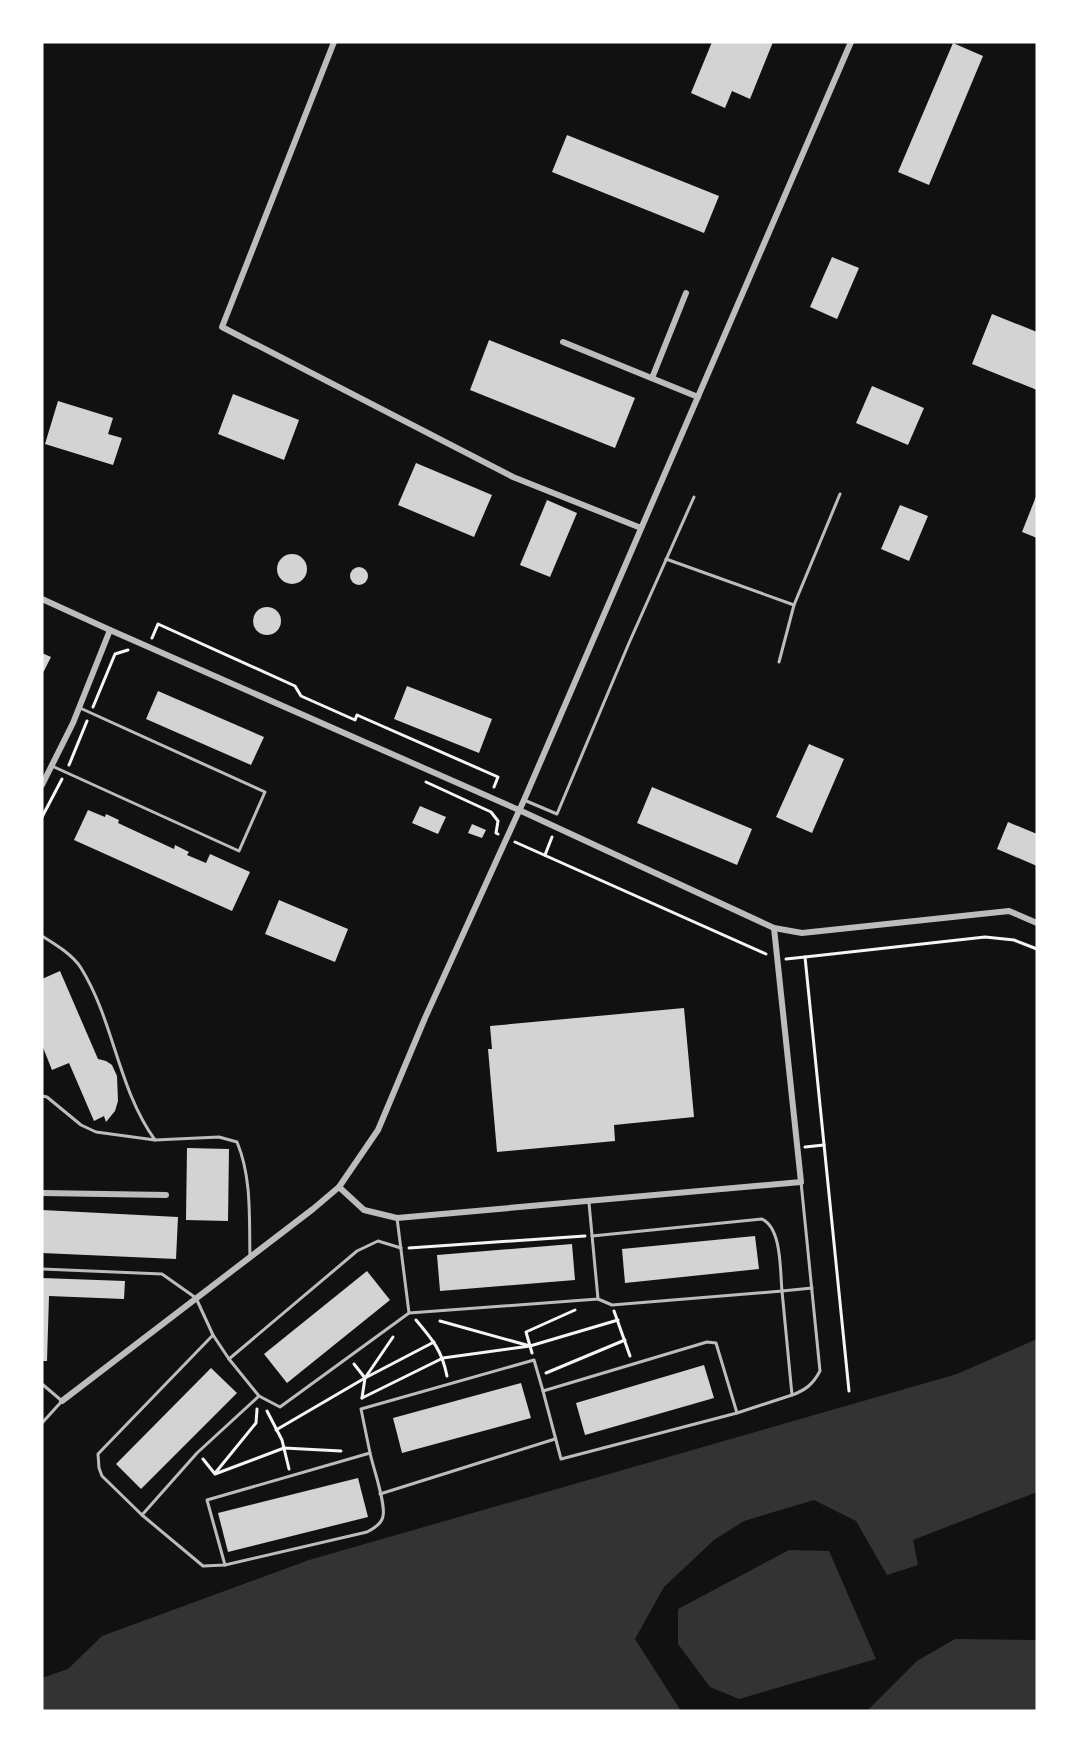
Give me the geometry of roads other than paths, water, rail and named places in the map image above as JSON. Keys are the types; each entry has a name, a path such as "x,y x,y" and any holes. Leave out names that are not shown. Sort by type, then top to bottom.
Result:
{"street":[{"path":"334,42 222,327 513,477 641,528"},
{"path":"62,1401 314,1209 339,1187 378,1130 425,1018 524,800 851,42"},
{"path":"652,378 686,293"},
{"path":"563,342 698,397"},
{"path":"42,599 519,810 774,928 802,933 1009,911 1037,923"},
{"path":"42,785 79,708 110,630"},
{"path":"339,1187 364,1210 397,1218 801,1182 774,928"},
{"path":"42,1193 166,1195"}],"lane":[{"path":"779,662 794,606 840,494"},
{"path":"524,800 557,813 694,497"},
{"path":"666,559 794,606"},
{"path":"52,766 239,850 265,792 79,708"},
{"path":"42,936 57,945 80,966 99,1005 133,1102 155,1140"},
{"path":"42,1096 47,1097 81,1125 96,1132 155,1140 219,1137 237,1142 244,1158 248,1186 250,1257"},
{"path":"213,1335 98,1454 102,1476 142,1515 203,1566 225,1565 367,1532 380,1523 383,1516 380,1494 361,1409 534,1360 561,1459 737,1413 804,1391 814,1382 820,1371 801,1182"},
{"path":"589,1201 598,1299"},
{"path":"397,1218 409,1312"},
{"path":"592,1236 762,1219 769,1222 776,1237 792,1395"},
{"path":"229,1359 357,1251 378,1242 401,1248"},
{"path":"42,1269 162,1274 196,1298 213,1335 229,1359 259,1396 280,1407 409,1312 598,1299 612,1305 812,1288"},
{"path":"543,1391 692,1345 716,1343 737,1413"},
{"path":"42,1384 62,1401 42,1423"},
{"path":"142,1515 197,1453 259,1396"},
{"path":"380,1494 555,1438"},
{"path":"225,1565 207,1500 369,1453"}]}
